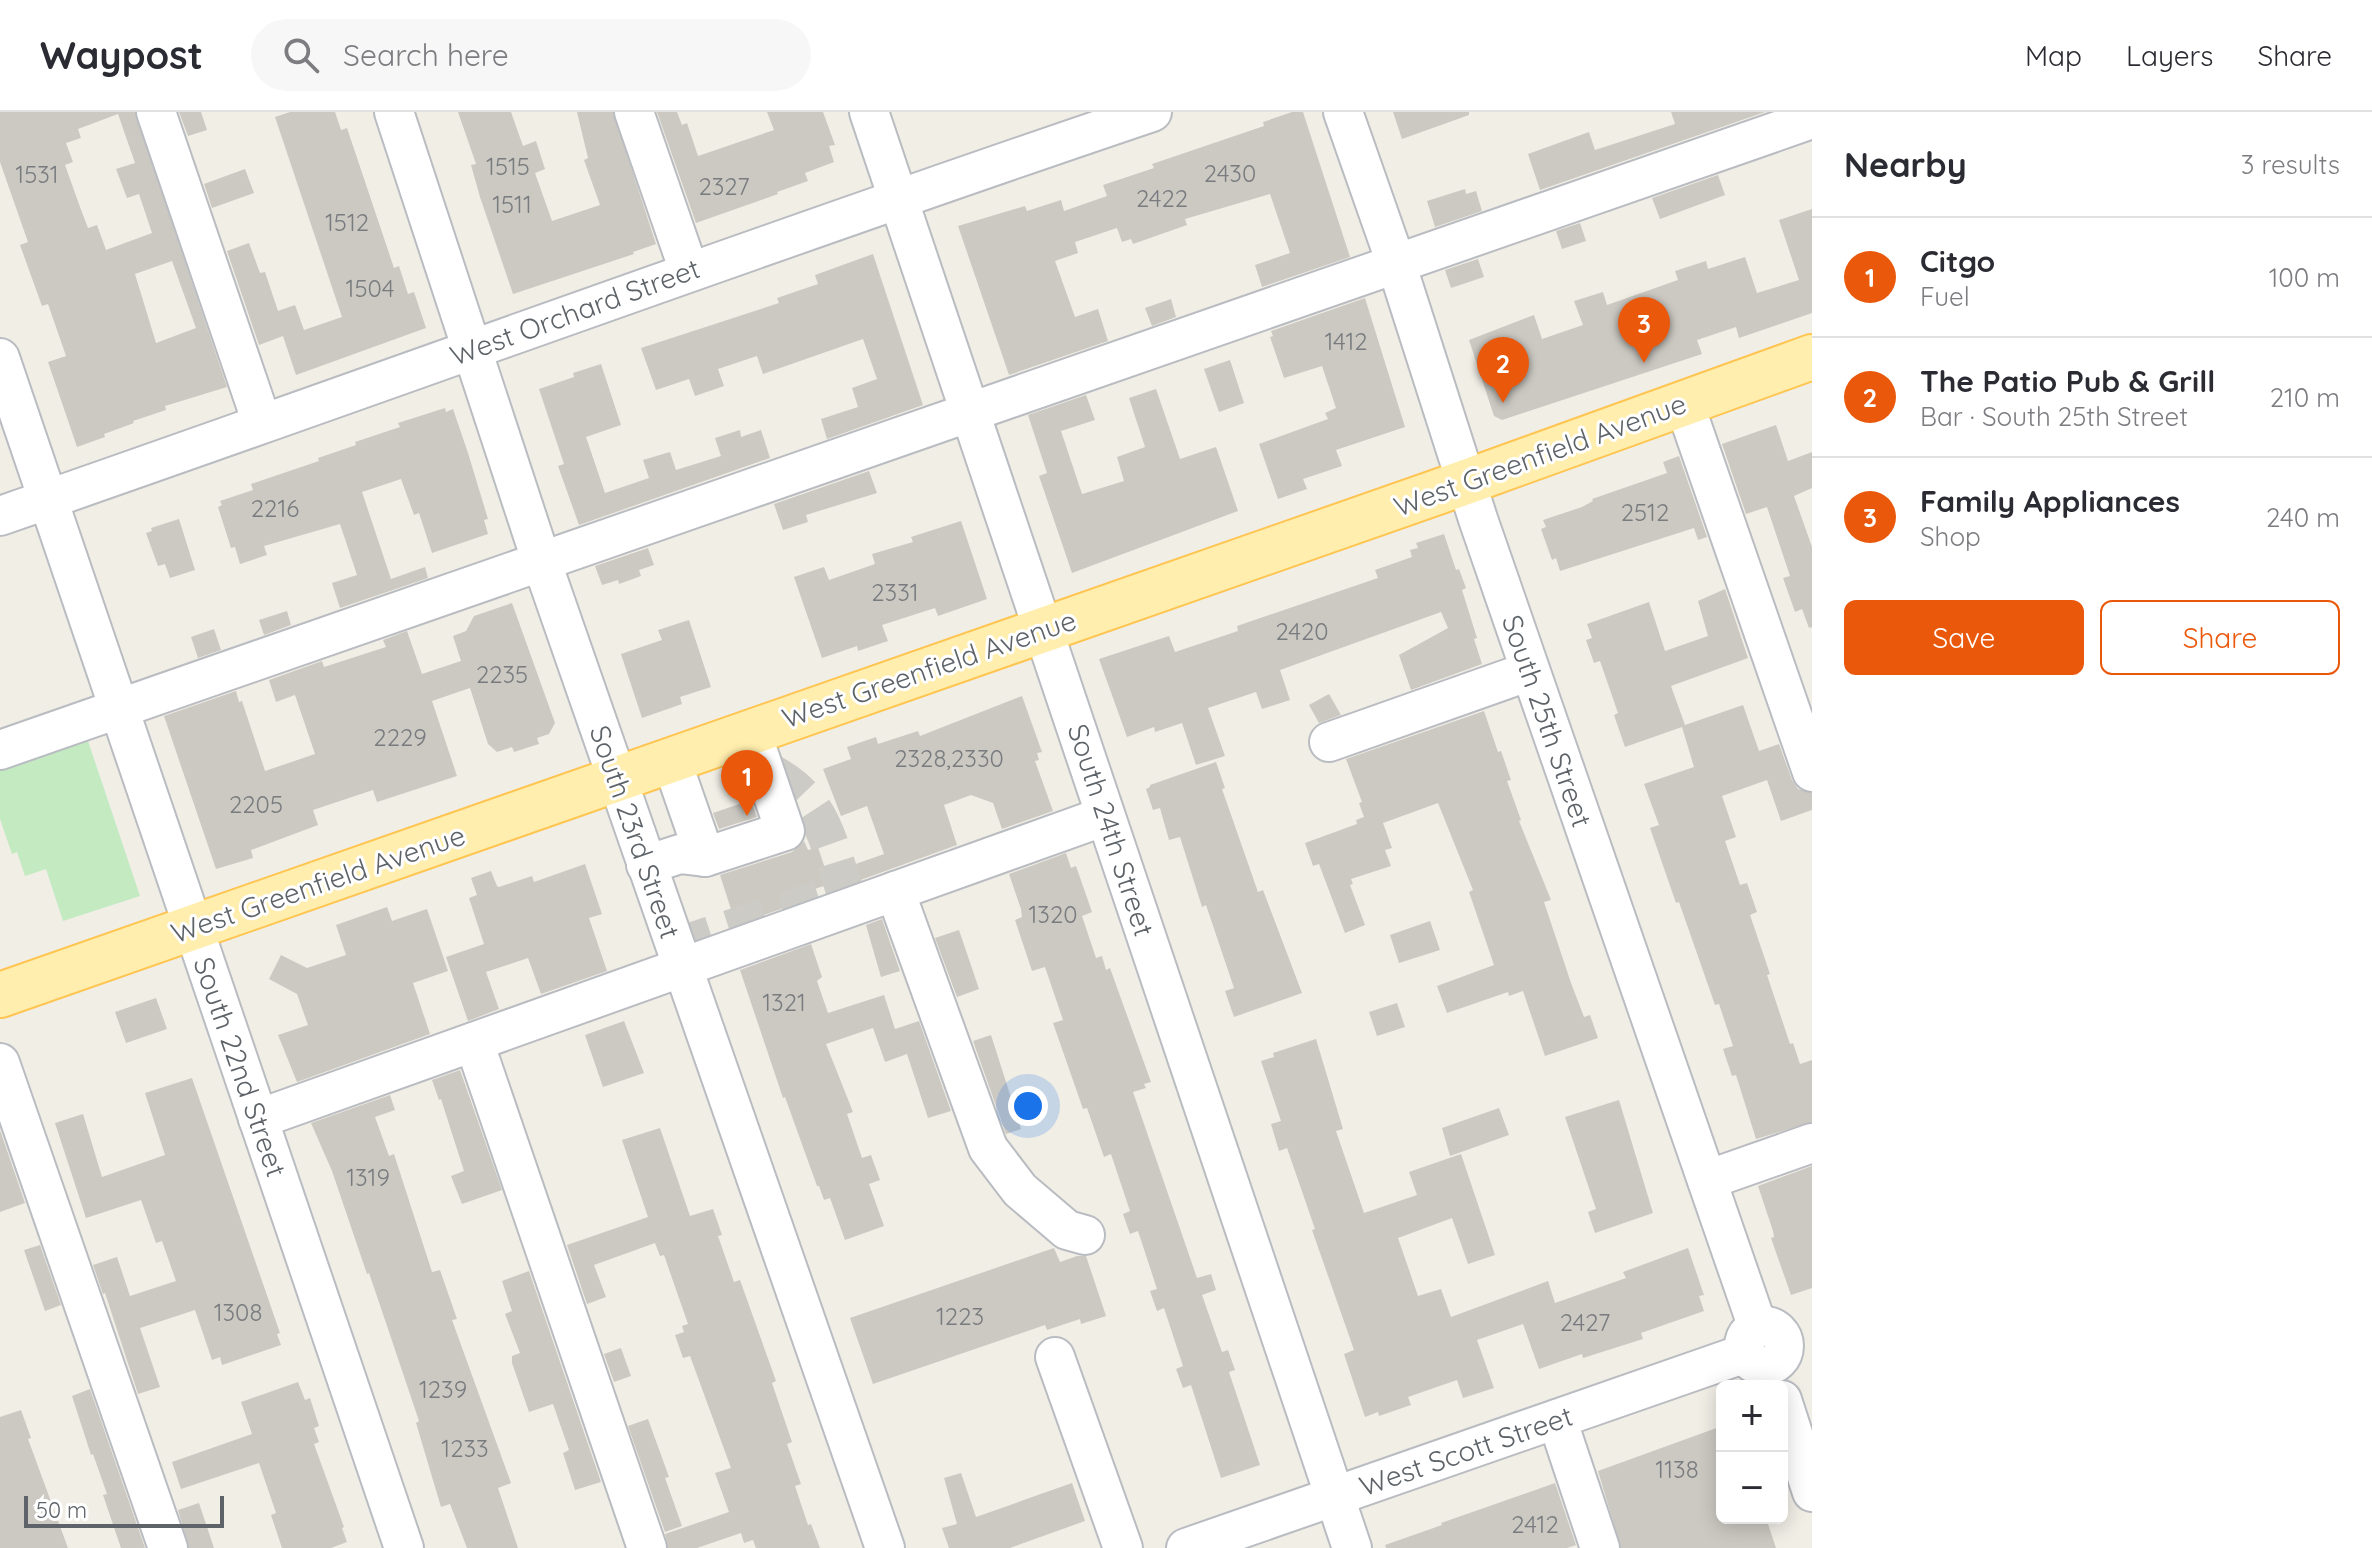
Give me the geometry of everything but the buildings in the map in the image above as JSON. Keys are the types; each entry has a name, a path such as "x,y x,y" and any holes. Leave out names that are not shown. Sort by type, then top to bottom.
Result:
{"main road":[{"name":"West Greenfield Avenue","path":"0,995 1466,482 1812,357"}],"street":[{"path":"156,112 262,423"},
{"name":"South 23rd Street","path":"394,112 542,563 885,1548"},
{"path":"634,112 689,271"},
{"name":"South 24th Street","path":"869,112 1352,1548"},
{"name":"West Orchard Street","path":"0,516 474,350 1113,118 1152,112"},
{"name":"South 25th Street","path":"1343,112 1530,671 1707,1180 1775,1357 1812,1492"},
{"path":"0,750 1812,119"},
{"name":"South 22nd Street","path":"0,358 404,1548"},
{"path":"1684,403 1812,772"},
{"path":"1329,742 1530,671"},
{"path":"646,865 680,854 705,857 785,831 751,731"},
{"path":"671,759 705,857"},
{"path":"258,1119 1105,816"},
{"path":"895,891 988,1148 1020,1190 1067,1230 1085,1235"},
{"path":"474,1042 647,1548"},
{"path":"0,1063 168,1548"},
{"path":"1707,1180 1812,1143"},
{"path":"1055,1357 1123,1548"},
{"name":"West Scott Street","path":"1186,1548 1557,1419 1775,1357"},
{"path":"1557,1419 1600,1548"}],"green space":[{"path":"86,735 140,896 63,921 46,869 25,876 17,852 12,854 0,819 0,764"}],"tunnel":[{"path":"675,947 845,891 826,835 810,805 783,780 764,769"}],"place":[{"name":"Family Appliances","path":"1644,363"},
{"name":"The Patio Pub & Grill","path":"1503,403"},
{"name":"Citgo","path":"747,816"}]}
